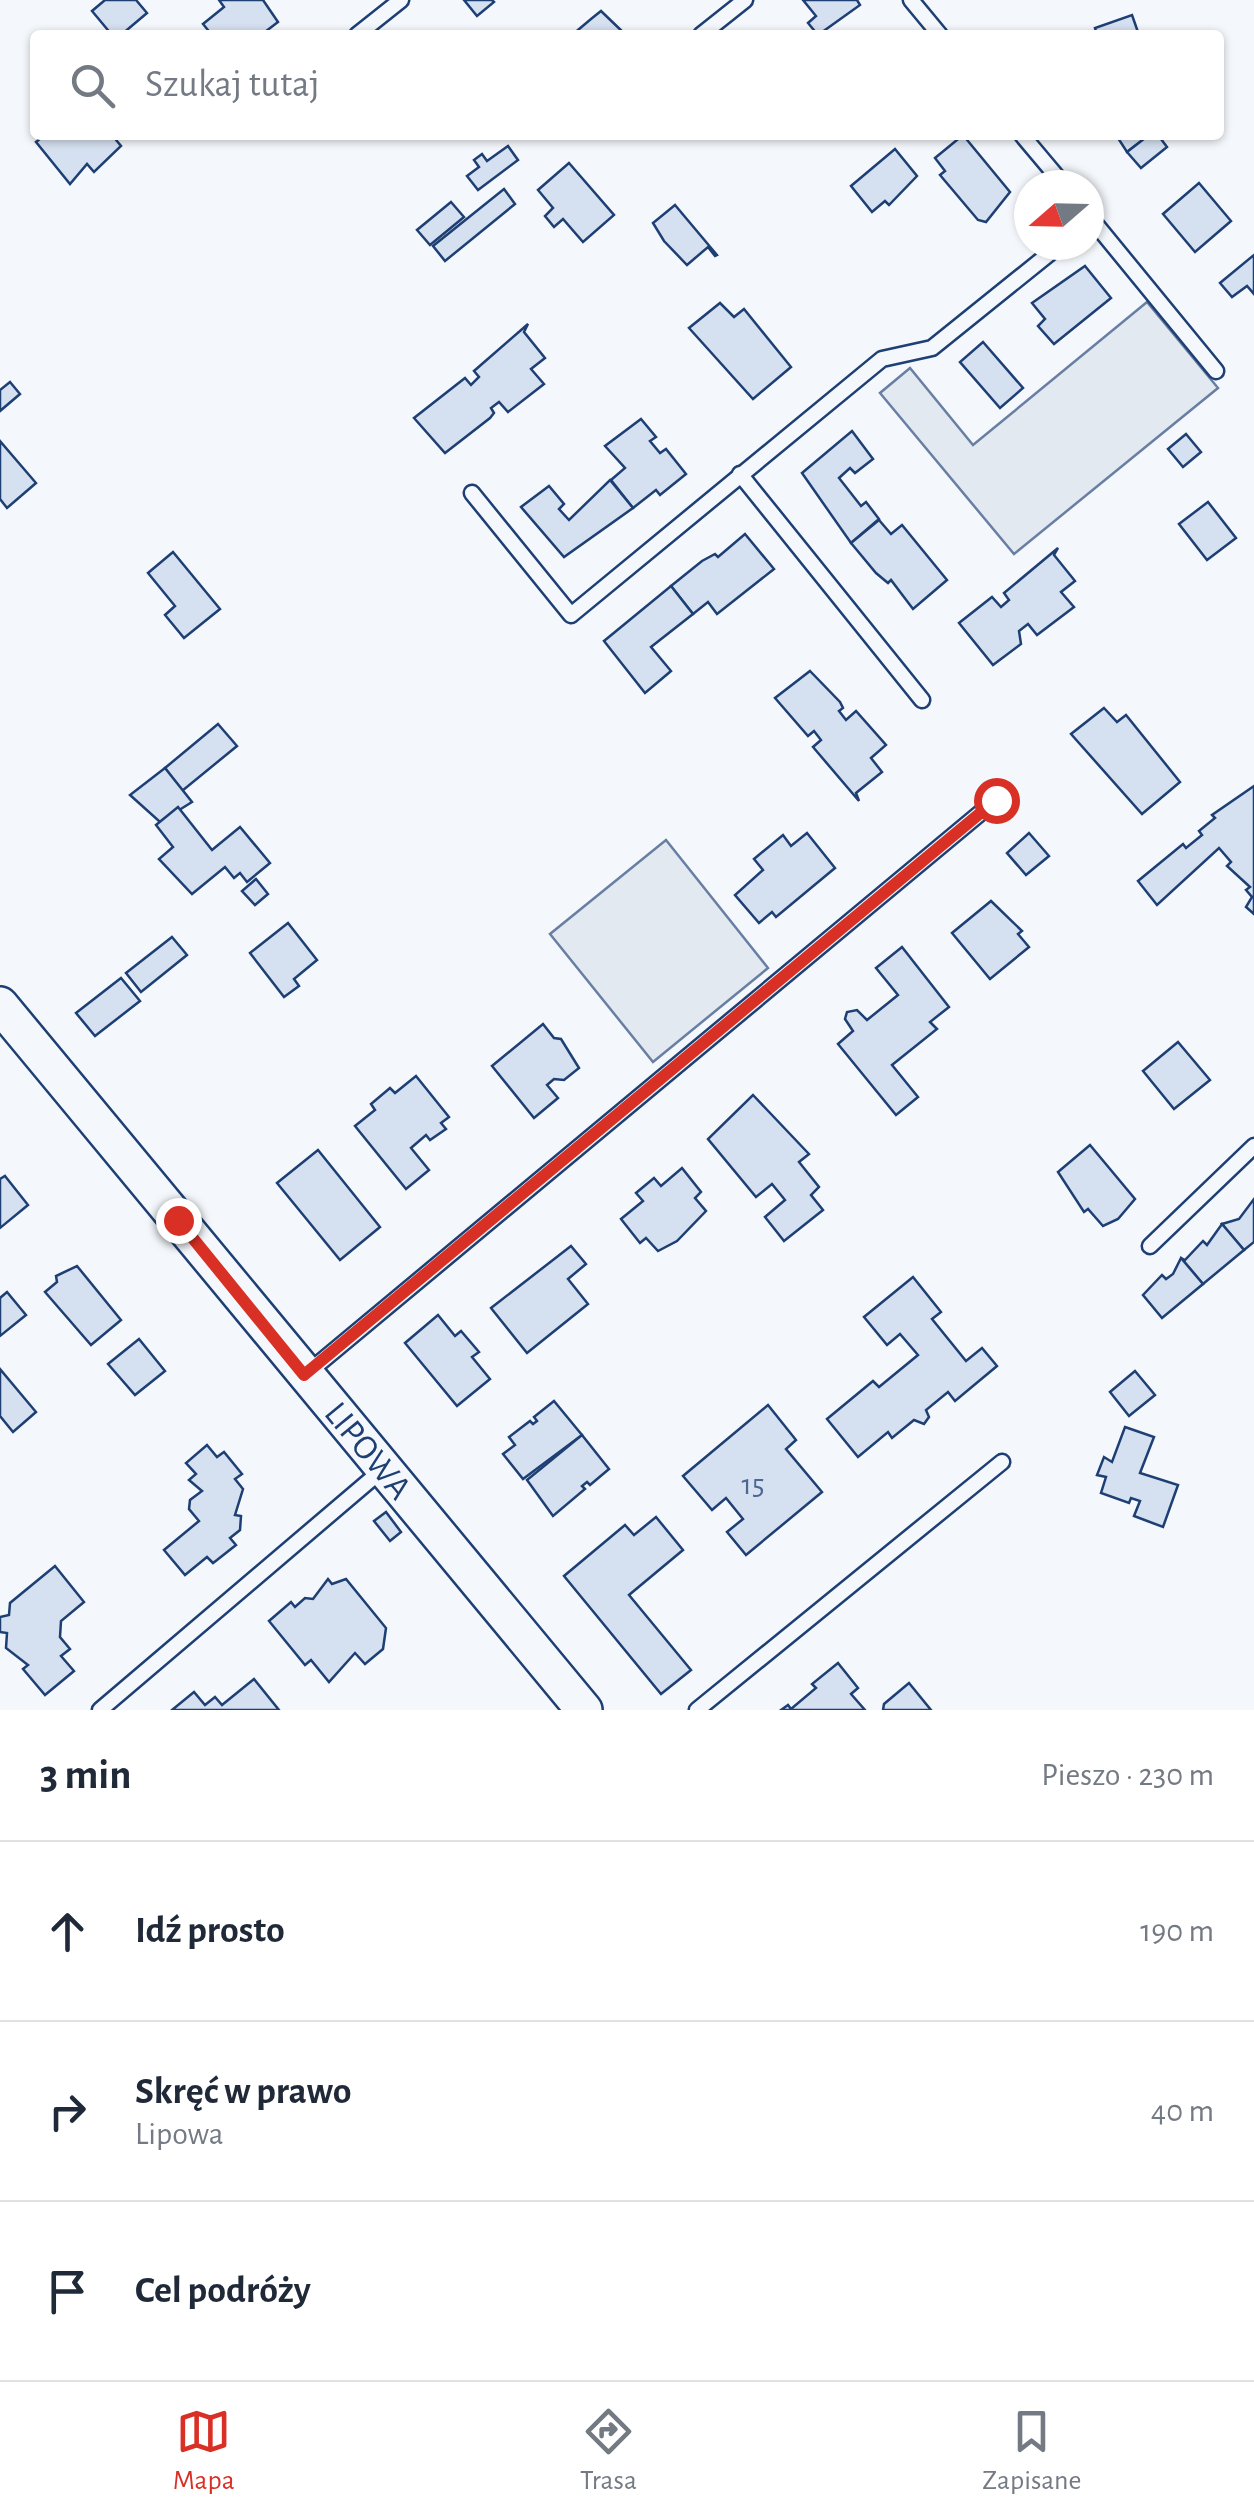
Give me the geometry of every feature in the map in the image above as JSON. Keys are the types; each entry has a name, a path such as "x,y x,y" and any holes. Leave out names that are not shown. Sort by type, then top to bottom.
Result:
{"street":[{"name":"LIPOWA","path":"0,1005 584,1710"}],"lane":[{"path":"363,30 401,0"},
{"path":"707,30 745,0"},
{"path":"911,0 936,30"},
{"path":"1026,140 1051,170"},
{"path":"1104,236 1216,371"},
{"path":"472,493 571,615 882,359 932,348 1041,260"},
{"path":"740,474 922,700"},
{"path":"304,1375 996,800"},
{"path":"1150,1246 1254,1146"},
{"path":"697,1710 1002,1462"},
{"path":"100,1710 382,1470"}],"shaded area":[{"path":"1147,302 1218,388 1014,554 880,393 910,368 973,445"},
{"path":"666,840 768,968 653,1062 550,934"}],"building":[{"path":"105,0 136,0 147,13 127,30 108,30 92,11"},
{"path":"219,0 263,0 278,22 268,30 208,30 203,24 224,7"},
{"path":"464,0 492,0 494,2 477,16"},
{"path":"803,0 857,0 860,5 825,30 814,30 808,23 816,16"},
{"path":"601,11 621,30 578,30"},
{"path":"1132,15 1137,30 1096,30"},
{"path":"116,140 121,146 94,172 87,164 70,184 36,142"},
{"path":"957,140 967,140 1010,192 986,222 978,220 940,175 945,171 935,158"},
{"path":"1119,140 1143,140 1127,152"},
{"path":"1143,140 1162,140 1167,147 1141,168 1127,152"},
{"path":"508,146 518,160 478,190 467,176 479,167 474,160 482,154 487,161"},
{"path":"895,149 917,176 889,205 885,201 872,212 851,186"},
{"path":"569,163 614,215 583,242 563,219 554,227 545,216 553,208 538,190"},
{"path":"1199,183 1231,221 1195,252 1163,214"},
{"path":"504,189 515,204 445,261 433,246"},
{"path":"451,202 464,217 430,245 417,230"},
{"path":"675,205 717,255 708,247 687,265 664,241 653,223"},
{"path":"1254,255 1254,294 1247,286 1232,297 1220,283"},
{"path":"1085,266 1111,298 1054,344 1038,326 1045,319 1032,303"},
{"path":"720,303 734,317 744,309 791,367 753,399 689,328"},
{"path":"528,324 524,332 545,358 531,369 544,384 508,412 499,402 491,408 494,413 490,418 445,453 414,418 465,378 471,385 479,377 474,371"},
{"path":"983,342 1023,388 1000,408 960,362"},
{"path":"10,382 20,394 0,411 0,390"},
{"path":"641,419 656,437 650,441 660,453 666,449 686,474 660,495 656,490 633,508 611,480 625,468 605,446"},
{"path":"852,431 873,459 855,473 850,468 839,478 861,506 866,502 879,519 851,543 802,473"},
{"path":"1186,434 1201,452 1183,467 1168,449"},
{"path":"0,441 36,483 7,508 0,499"},
{"path":"610,480 633,508 564,557 521,507 549,486 564,504 559,509 569,520"},
{"path":"1208,502 1236,538 1207,560 1179,524"},
{"path":"879,520 891,534 902,525 947,580 913,609 891,580 888,583 876,573 851,543"},
{"path":"745,534 774,569 717,614 708,602 693,614 671,586 702,561 715,554 718,557"},
{"path":"1058,548 1054,555 1075,581 1061,592 1074,607 1037,635 1028,624 1019,631 1021,644 993,665 959,623 992,597 1001,607 1009,600 1004,593"},
{"path":"173,552 220,609 184,638 165,615 175,606 148,573"},
{"path":"671,586 693,614 651,647 671,671 645,693 604,641"},
{"path":"810,671 840,702 843,708 839,711 846,720 856,711 886,745 871,758 882,772 856,793 859,801 813,747 821,740 814,731 808,736 775,698"},
{"path":"1104,708 1117,722 1126,715 1180,782 1142,814 1071,734"},
{"path":"218,724 237,746 182,791 165,768"},
{"path":"165,768 192,802 160,822 130,795"},
{"path":"1254,786 1254,914 1246,907 1252,897 1246,890 1250,887 1227,866 1231,862 1219,848 1157,905 1138,881 1183,844 1186,848 1202,835 1199,831 1215,818 1212,815"},
{"path":"178,807 212,850 240,827 270,863 247,882 240,873 234,878 225,867 192,894 159,859 173,847 156,825"},
{"path":"807,833 835,868 776,917 772,912 759,923 735,895 763,870 754,859 783,835 791,846"},
{"path":"1029,833 1049,856 1026,875 1007,853"},
{"path":"256,879 268,894 255,905 242,891"},
{"path":"991,901 1022,931 1018,934 1029,947 990,979 952,933"},
{"path":"288,923 317,960 294,979 299,986 284,997 250,953"},
{"path":"172,937 187,955 141,992 126,973"},
{"path":"902,947 949,1007 930,1022 937,1029 892,1065 918,1097 896,1115 838,1044 853,1031 845,1019 847,1012 857,1010 867,1020 898,995 876,968"},
{"path":"121,978 140,1001 95,1036 76,1013"},
{"path":"543,1024 554,1038 561,1039 579,1068 564,1080 554,1079 547,1085 558,1098 534,1118 492,1066"},
{"path":"1178,1042 1210,1080 1174,1109 1143,1071"},
{"path":"416,1076 449,1117 441,1123 446,1129 430,1140 426,1135 411,1148 429,1170 406,1189 355,1126 375,1110 371,1104 390,1088 395,1093"},
{"path":"753,1095 809,1154 799,1162 819,1187 811,1195 823,1210 784,1241 765,1217 785,1200 772,1184 756,1197 708,1139"},
{"path":"1090,1145 1135,1199 1118,1219 1103,1226 1088,1209 1084,1212 1058,1172"},
{"path":"318,1150 380,1227 340,1260 277,1183"},
{"path":"682,1168 701,1192 695,1198 706,1211 677,1241 658,1251 646,1238 640,1243 621,1219 643,1201 636,1193 654,1178 661,1186"},
{"path":"5,1176 28,1205 0,1228 0,1179"},
{"path":"1254,1199 1254,1242 1244,1250 1222,1224 1239,1219"},
{"path":"1222,1224 1244,1250 1203,1284 1181,1258 1185,1260 1203,1241 1207,1245"},
{"path":"571,1246 586,1264 568,1279 588,1304 527,1353 491,1308"},
{"path":"1181,1258 1203,1284 1162,1318 1143,1295 1162,1275 1166,1279 1173,1274"},
{"path":"77,1266 121,1320 91,1345 45,1292 57,1282 56,1276"},
{"path":"913,1277 941,1312 932,1319 966,1361 982,1348 997,1366 955,1401 948,1392 926,1410 929,1417 924,1424 914,1420 892,1438 888,1432 858,1457 827,1419 873,1381 879,1387 918,1355 900,1334 887,1345 864,1317"},
{"path":"7,1292 26,1315 0,1336 0,1298"},
{"path":"438,1315 455,1336 461,1331 479,1352 472,1357 490,1379 457,1406 405,1343"},
{"path":"139,1339 165,1371 135,1395 108,1364"},
{"path":"0,1369 36,1412 13,1432 0,1416"},
{"path":"1135,1371 1155,1395 1129,1416 1110,1392"},
{"path":"554,1401 582,1435 523,1479 503,1454 515,1445 509,1437 530,1421 537,1421 534,1417"},
{"path":"768,1405 796,1440 786,1449 822,1492 746,1555 727,1532 743,1519 726,1498 712,1510 683,1476"},
{"path":"1125,1427 1154,1437 1140,1473 1178,1485 1163,1527 1134,1516 1140,1501 1131,1498 1129,1503 1101,1493 1106,1477 1097,1475 1104,1457 1112,1462"},
{"path":"582,1435 609,1469 590,1485 587,1482 582,1486 585,1489 553,1516 527,1480"},
{"path":"207,1445 217,1457 224,1452 242,1474 235,1479 243,1489 235,1515 241,1516 240,1530 230,1538 236,1545 213,1563 207,1557 185,1575 164,1550 199,1521 189,1509 190,1500 202,1491 189,1480 196,1474 186,1463"},
{"path":"386,1512 401,1532 390,1541 374,1521"},
{"path":"656,1517 683,1550 629,1595 691,1670 661,1694 564,1576 625,1525 634,1535"},
{"path":"55,1566 84,1602 61,1621 60,1637 70,1649 61,1656 74,1671 45,1695 23,1669 28,1665 6,1648 7,1633 0,1632 0,1617 9,1615 10,1603"},
{"path":"328,1579 332,1584 346,1579 386,1628 383,1649 365,1664 355,1653 329,1682 311,1660 305,1665 269,1621 291,1602 295,1607 305,1598 313,1599"},
{"path":"838,1663 858,1688 851,1694 865,1710 781,1710 788,1705 791,1709 816,1688 812,1684"},
{"path":"254,1679 279,1710 172,1710 194,1692 205,1705 215,1697 222,1705"},
{"path":"909,1683 931,1710 883,1710 884,1704"}],"route":[{"path":"178,1220 304,1375 996,800"}]}
